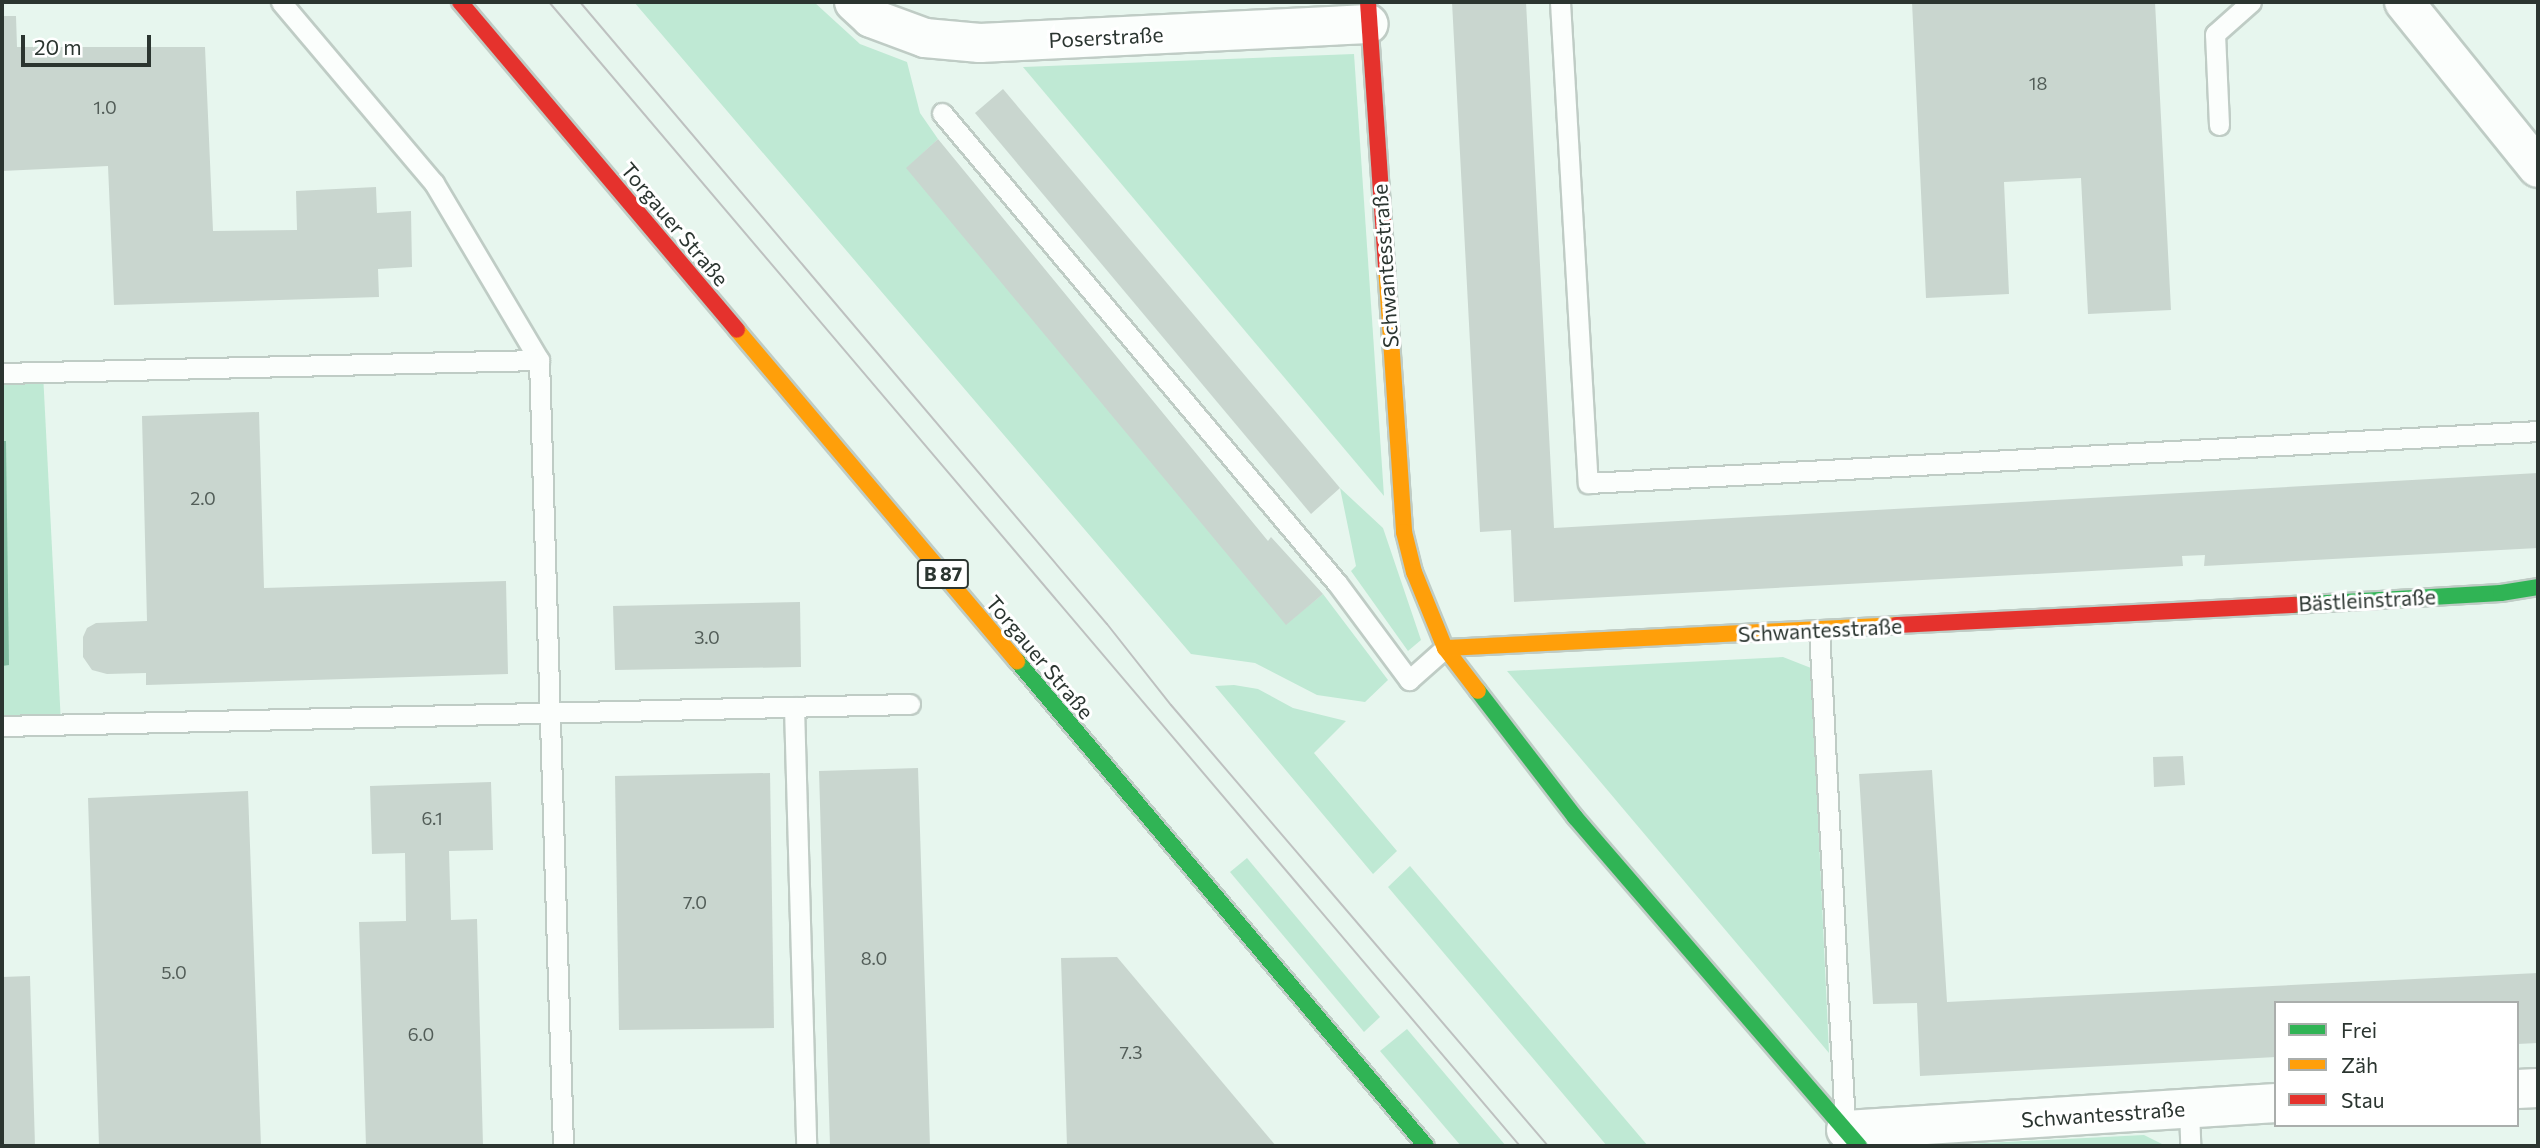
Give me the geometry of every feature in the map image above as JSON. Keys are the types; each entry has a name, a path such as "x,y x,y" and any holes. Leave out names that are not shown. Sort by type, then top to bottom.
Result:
{"street":[{"name":"Torgauer Straße","path":"460,2 1426,1146"},
{"name":"Poserstraße","path":"854,2 871,19 925,38 980,43 1368,13"},
{"path":"2404,2 2538,168"},
{"name":"Schwantesstraße","path":"1368,13 1404,532 1414,572 1445,648 1575,817 1852,1138 2189,1108 2274,1103"},
{"name":"Bästleinstraße","path":"2196,608 2501,593 2538,587"},
{"name":"Schwantesstraße","path":"1445,648 2196,608"},
{"path":"2519,1089 2538,1088"}],"lane":[{"path":"281,2 434,183 539,360 563,1146"},
{"path":"1560,2 1588,484 2538,431"},
{"path":"2220,125 2215,34 2251,2"},
{"path":"942,113 1337,583 1409,680 1445,648"},
{"path":"2,373 539,360"},
{"path":"1819,630 1852,1138"},
{"path":"2,726 910,704"},
{"path":"794,707 806,1146"},
{"path":"2189,1108 2190,1146"}],"shaded area":[{"path":"634,2 814,2 860,44 907,62 920,113 938,139 907,168 1286,624 1323,594 1388,680 1365,702 1317,695 1255,663 1191,654"},
{"path":"1354,54 1384,496 1023,67"},
{"path":"2,373 43,373 61,724 2,726"},
{"path":"2,441 6,441 9,665 2,666"},
{"path":"1340,488 1383,528 1421,640 1408,651 1351,571 1356,566"},
{"path":"1783,657 1811,668 1829,1053 1507,671"},
{"path":"1234,685 1258,689 1293,708 1346,721 1314,753 1397,851 1373,874 1215,686"},
{"path":"1247,858 1380,1017 1364,1032 1230,872"},
{"path":"1410,866 1648,1146 1607,1146 1388,887"},
{"path":"1407,1029 1506,1146 1461,1146 1380,1051"},
{"path":"2144,1135 2166,1146 1927,1146"}],"building":[{"path":"1452,2 1526,2 1554,528 2538,473 2538,548 2204,566 2205,555 2182,556 2183,566 1514,602 1511,530 1480,532"},
{"path":"1912,2 2155,2 2171,310 2088,314 2081,178 2004,182 2009,294 1926,298"},
{"path":"2,16 16,16 17,47 205,47 213,231 297,230 296,191 376,187 377,213 411,211 412,267 378,269 379,297 114,305 108,166 2,171"},
{"path":"1003,89 1340,488 1311,514 975,113"},
{"path":"938,139 1268,541 1271,537 1323,594 1286,625 906,168"},
{"path":"259,412 264,588 506,581 508,674 146,685 146,673 107,674 92,670 83,657 83,637 87,628 96,623 147,621 142,416"},
{"path":"800,602 801,667 615,670 613,606"},
{"path":"2183,756 2185,785 2154,787 2153,757"},
{"path":"918,768 930,1146 830,1146 819,771"},
{"path":"1932,770 1947,1002 2538,973 2538,1043 2519,1044 2519,1001 2274,1001 2274,1057 1920,1076 1917,1003 1873,1004 1859,774"},
{"path":"770,773 774,1028 619,1030 615,776"},
{"path":"491,782 493,850 449,851 451,920 477,919 483,1146 366,1146 359,922 406,921 405,853 372,854 370,786"},
{"path":"248,791 261,1146 99,1146 88,798"},
{"path":"1117,957 1276,1146 1067,1146 1061,958"},
{"path":"30,976 35,1146 2,1146 2,977"}],"tram line":[{"path":"549,2 1520,1146"},
{"path":"580,2 1107,624 1171,705 1548,1146"}],"traffic: fast":[{"path":"2293,605 2501,593 2538,587"},
{"path":"1017,661 1426,1146"},
{"path":"1478,691 1575,817 1859,1146"}],"traffic: slow":[{"path":"1386,266 1404,532 1414,572 1445,648 1478,691"},
{"path":"737,330 1017,661"},
{"path":"1445,648 1896,625"}],"traffic: jam":[{"path":"460,2 737,330"},
{"path":"1368,2 1386,266"},
{"path":"1896,625 2293,605"}]}
